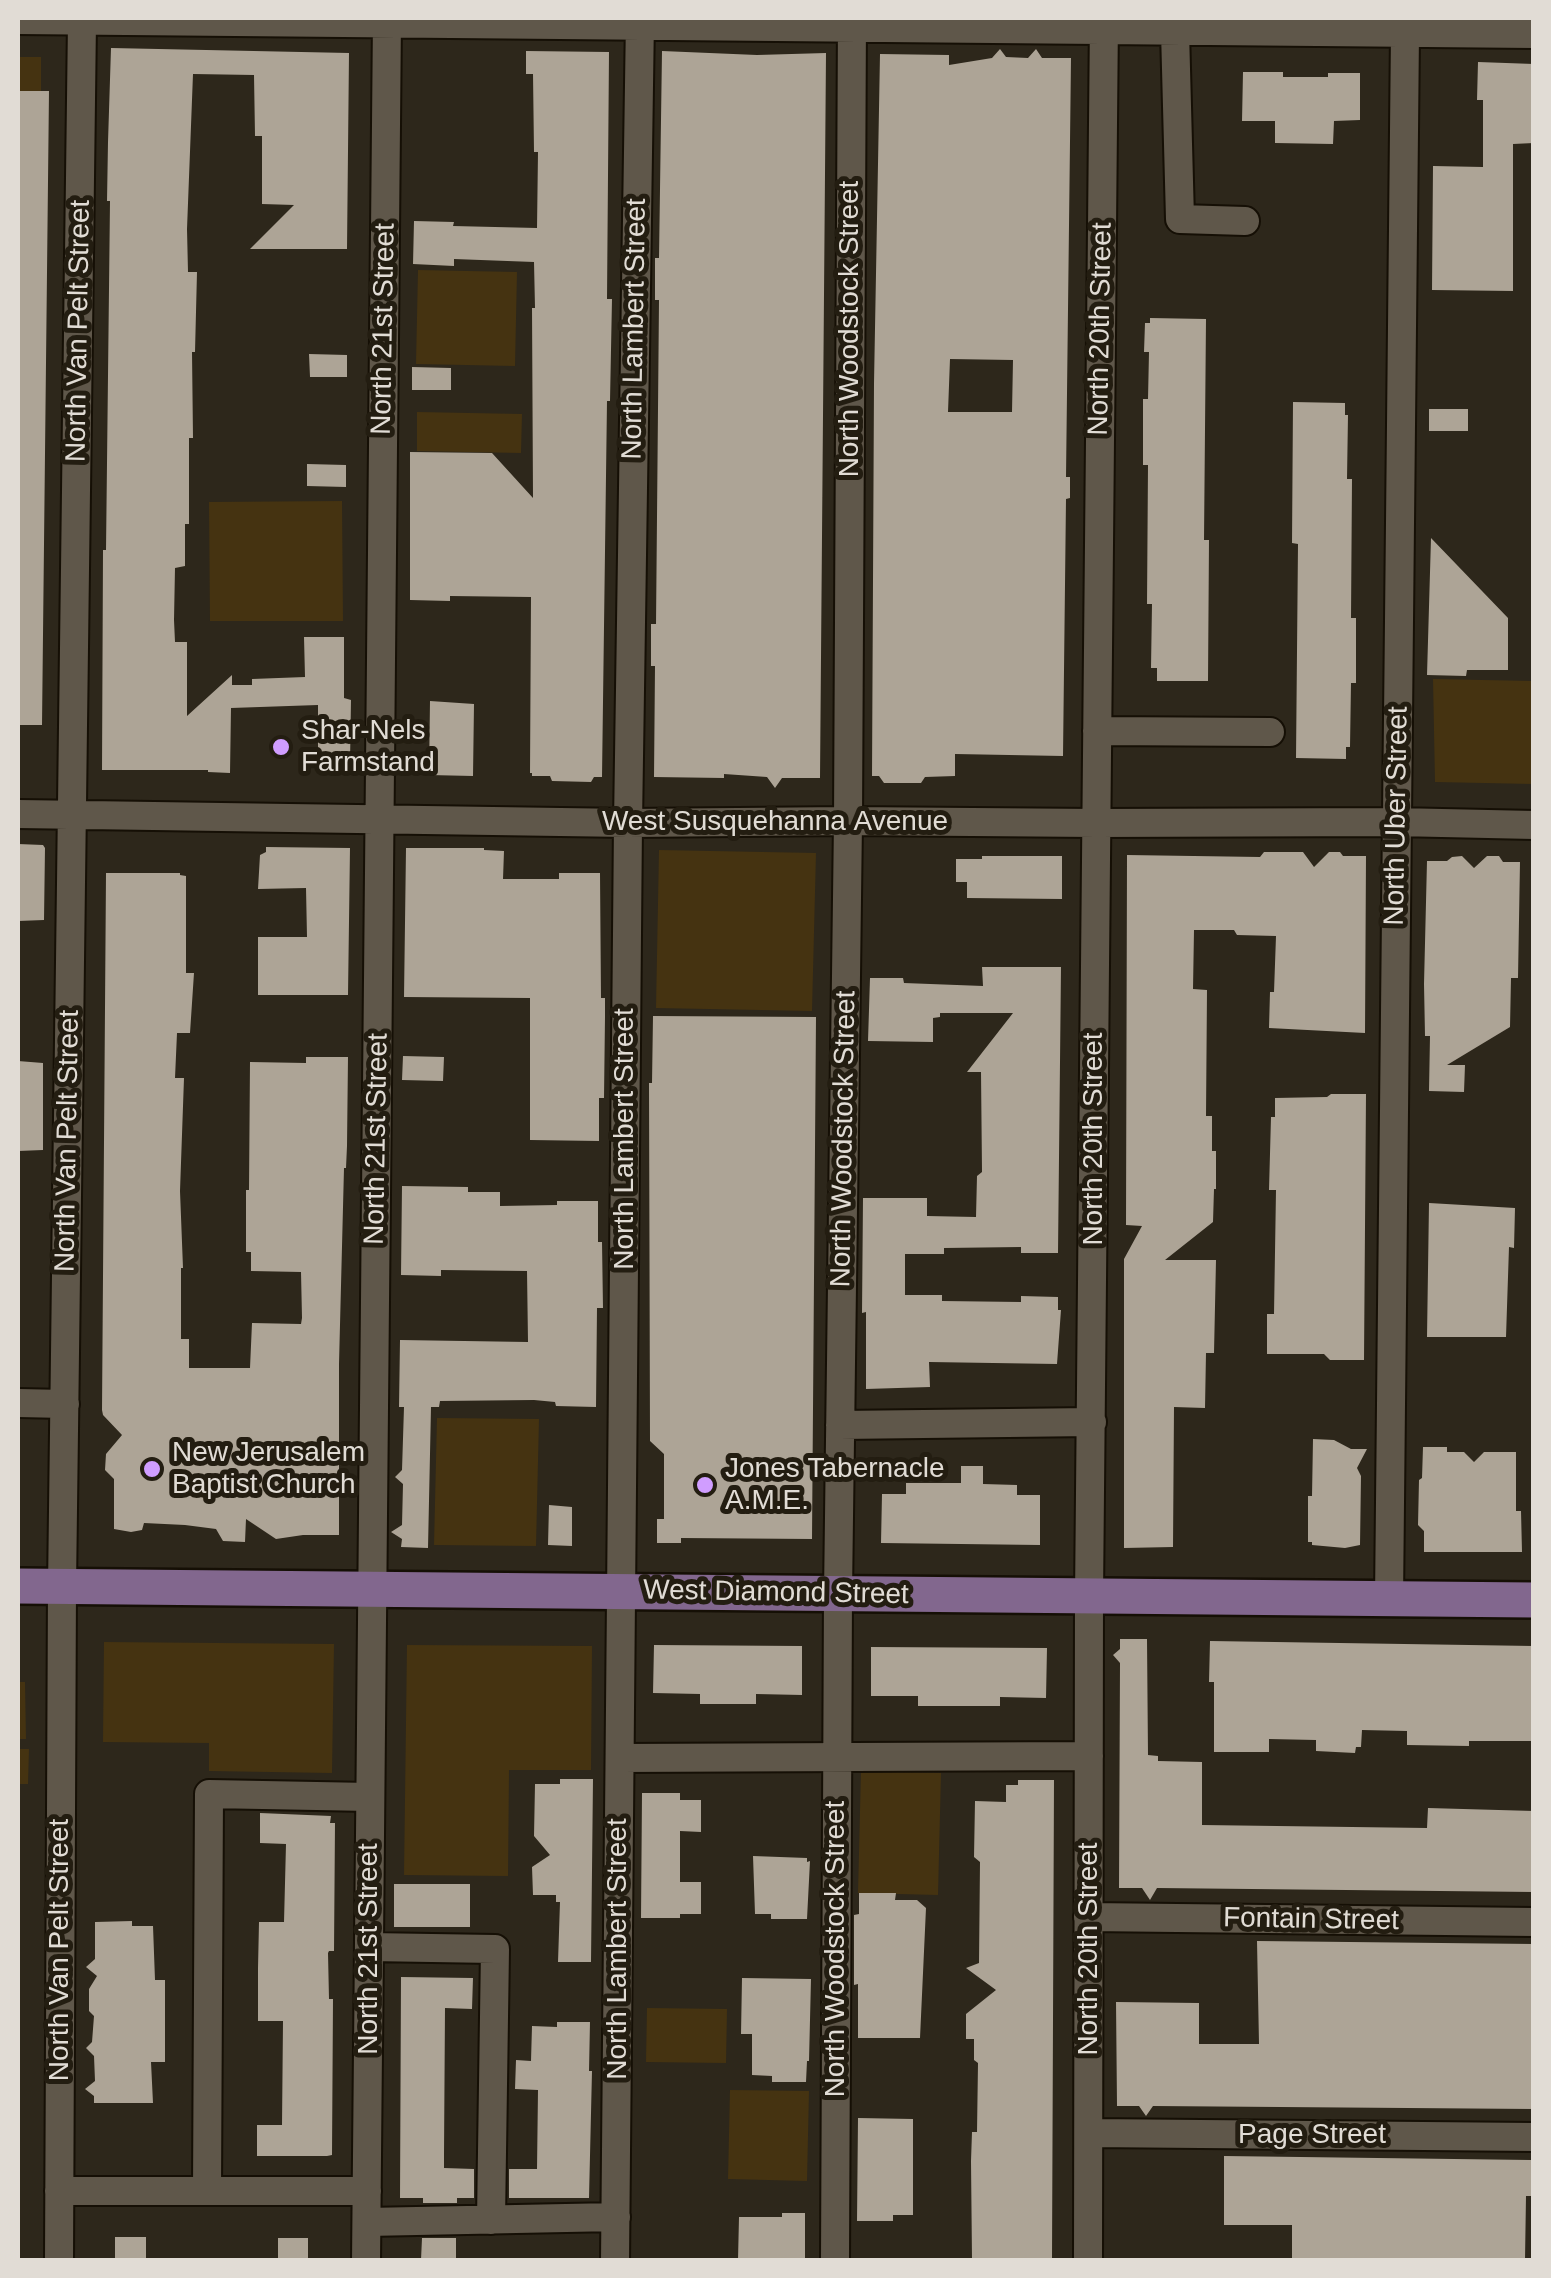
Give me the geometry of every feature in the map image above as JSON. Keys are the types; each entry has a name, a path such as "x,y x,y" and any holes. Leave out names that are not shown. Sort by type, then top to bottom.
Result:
{"main road":[{"name":"West Diamond Street","path":"18,1586 1534,1600"}],"street":[{"path":"18,20 1104,24 1175,31 1321,25 1405,33 1492,26 1534,34"},
{"name":"North Van Pelt Street","path":"59,2260 62,1587 82,20"},
{"name":"North 21st Street","path":"366,2260 387,20"},
{"name":"North Lambert Street","path":"616,2260 628,823 640,22"},
{"name":"North Woodstock Street","path":"835,2260 852,23"},
{"name":"North 20th Street","path":"1088,2260 1089,1596 1104,24"},
{"path":"1175,31 1180,219 1245,221"},
{"name":"North Uber Street","path":"1389,1599 1405,33"},
{"path":"1097,731 1270,732"},
{"name":"West Susquehanna Avenue","path":"18,814 628,823 1534,825"},
{"path":"18,1403 65,1404"},
{"path":"840,1424 1092,1422"},
{"path":"620,1758 1089,1756"},
{"path":"206,2191 208,1794 370,1797"},
{"name":"Fontain Street","path":"1088,1917 1534,1922"},
{"path":"370,1947 495,1949 491,2220"},
{"name":"Page Street","path":"1090,2133 1534,2137"},
{"path":"59,2190 367,2191"},
{"path":"366,2222 616,2217"}],"shaded area":[{"path":"18,57 41,57 41,92 18,92"},
{"path":"418,270 517,272 515,366 416,364"},
{"path":"417,412 522,414 521,453 417,451"},
{"path":"342,501 343,621 210,621 209,502"},
{"path":"1433,679 1533,681 1533,784 1435,782"},
{"path":"659,850 816,853 812,1011 656,1008"},
{"path":"437,1418 539,1419 536,1546 434,1545"},
{"path":"104,1642 334,1644 332,1773 209,1771 209,1743 103,1742"},
{"path":"407,1645 592,1646 591,1770 509,1770 508,1876 404,1875"},
{"path":"18,1682 25,1682 26,1739 18,1739"},
{"path":"18,1749 29,1749 28,1784 18,1784"},
{"path":"861,1771 941,1773 938,1895 858,1893"},
{"path":"647,2008 727,2009 726,2063 646,2062"},
{"path":"730,2090 809,2091 807,2181 728,2179"}],"building":[{"path":"111,48 349,53 347,249 250,249 294,205 262,204 262,136 255,136 254,75 193,74 187,229 188,272 197,272 192,352 193,438 189,438 185,566 175,568 174,620 175,642 187,642 187,716 232,675 232,685 252,685 252,679 305,677 304,637 344,637 344,698 351,700 350,763 344,763 344,774 318,773 318,705 231,708 230,773 102,770"},
{"path":"1000,49 1006,57 1028,58 1036,49 1042,58 1071,58 1066,477 1070,477 1070,498 1066,499 1063,756 955,754 955,776 925,777 921,783 884,783 879,776 872,776 880,54 949,55 949,65 992,58","holes":["950,359 1013,360 1012,412 948,412"]},
{"path":"526,51 609,52 607,299 612,299 602,777 594,777 591,782 552,781 550,776 530,773 531,597 450,596 450,601 410,600 410,452 492,453 533,498 534,262 454,259 454,266 413,264 414,221 537,228 538,152 534,152 533,74 526,74"},
{"path":"662,51 826,53 820,778 782,778 775,788 767,777 654,777 655,666 651,666 651,624 656,624 659,300 655,300 655,258 659,258"},
{"path":"1478,62 1534,64 1534,143 1513,144 1513,291 1432,290 1433,166 1483,167 1483,100 1477,100"},
{"path":"1243,72 1283,72 1283,77 1360,73 1360,120 1334,121 1333,144 1275,143 1275,121 1242,121"},
{"path":"18,91 49,91 42,725 18,725"},
{"path":"1150,318 1206,319 1204,540 1209,540 1208,681 1157,681 1157,668 1151,668 1152,604 1147,604 1148,465 1143,465 1143,399 1148,399 1149,352 1144,352 1145,323 1150,323"},
{"path":"309,354 347,355 347,377 310,377"},
{"path":"412,367 451,368 451,390 412,390"},
{"path":"1293,402 1345,403 1348,415 1347,479 1352,479 1351,618 1356,618 1356,683 1351,683 1350,747 1346,747 1346,759 1296,758 1298,544 1292,543"},
{"path":"1429,409 1468,409 1468,431 1429,431"},
{"path":"307,464 346,465 346,487 307,486"},
{"path":"1431,538 1508,618 1508,670 1467,670 1466,676 1427,675"},
{"path":"430,701 474,704 473,776 429,775"},
{"path":"18,844 45,848 44,920 18,921"},
{"path":"266,847 350,848 348,995 258,995 258,937 307,937 306,888 258,889 260,855"},
{"path":"406,848 504,851 503,879 559,879 559,873 600,873 601,998 605,998 605,1017 599,1141 530,1140 530,998 404,997"},
{"path":"1264,852 1303,852 1314,867 1329,852 1366,856 1365,1033 1269,1028 1276,936 1194,930 1193,989 1207,990 1206,1116 1212,1116 1216,1189 1213,1222 1165,1260 1216,1260 1214,1353 1206,1353 1205,1408 1174,1407 1173,1547 1124,1548 1124,1259 1142,1226 1126,1225 1127,855 1260,857"},
{"path":"1062,856 1062,899 967,898 967,882 956,882 956,859"},
{"path":"1462,856 1474,868 1487,856 1499,856 1503,862 1520,862 1518,978 1511,978 1510,1027 1447,1065 1465,1065 1464,1092 1429,1091 1430,1036 1425,1036 1424,984 1427,861"},
{"path":"106,873 186,876 186,973 194,973 190,1033 177,1033 175,1078 184,1078 181,1339 189,1339 189,1368 250,1368 252,1323 301,1324 301,1272 251,1271 251,1252 246,1252 250,1062 306,1063 306,1057 348,1057 339,1364 339,1535 276,1539 246,1519 245,1542 223,1541 216,1529 185,1525 144,1523 142,1530 114,1529 114,1479 105,1470 106,1454 122,1435 102,1410"},
{"path":"982,967 1061,967 1058,1253 1021,1253 1021,1247 944,1248 944,1254 905,1254 905,1295 942,1295 942,1301 1021,1302 1021,1296 1058,1297 1061,1310 1057,1364 929,1362 930,1387 866,1389 863,1198 927,1198 927,1216 976,1217 977,1176 982,1172 981,1072 967,1072 1013,1013 940,1013 940,1017 933,1018 933,1042 868,1041 870,978 983,986"},
{"path":"653,1016 816,1017 812,1539 681,1538 681,1543 657,1543 657,1519 664,1519 664,1454 650,1441 649,1083"},
{"path":"403,1056 444,1057 443,1081 402,1080"},
{"path":"18,1061 43,1063 43,1150 18,1151"},
{"path":"1366,1094 1364,1360 1330,1360 1324,1354 1267,1354 1267,1314 1274,1314 1276,1190 1269,1190 1275,1098"},
{"path":"402,1186 468,1187 468,1192 500,1192 500,1206 598,1201 598,1242 602,1242 603,1308 597,1308 596,1407 556,1406 555,1402 534,1400 440,1401 439,1407 431,1407 428,1548 401,1547 402,1539 391,1532 402,1525 403,1484 395,1477 402,1470 400,1340 528,1342 527,1271 441,1270 441,1276 401,1275"},
{"path":"1429,1203 1515,1208 1514,1248 1509,1247 1506,1337 1427,1337"},
{"path":"1313,1439 1367,1449 1357,1468 1361,1476 1360,1545 1345,1548 1308,1542"},
{"path":"1423,1447 1464,1452 1474,1462 1484,1452 1516,1452 1516,1511 1521,1511 1522,1552 1424,1552 1424,1531 1418,1525"},
{"path":"961,1466 983,1466 983,1484 1017,1485 1017,1495 1040,1495 1040,1545 881,1543 882,1494 906,1494 906,1483 961,1483"},
{"path":"549,1505 572,1507 572,1546 548,1545"},
{"path":"1120,1639 1147,1639 1148,1755 1158,1756 1158,1761 1202,1762 1202,1825 1427,1828 1428,1808 1534,1811 1534,1892 1157,1888 1150,1900 1142,1888 1119,1888 1120,1663 1113,1655 1120,1649"},
{"path":"1210,1641 1534,1646 1534,1741 1407,1745 1407,1731 1362,1730 1361,1747 1356,1747 1355,1753 1316,1751 1316,1740 1269,1739 1269,1752 1214,1752"},
{"path":"654,1645 802,1646 802,1695 756,1694 756,1704 700,1704 700,1694 653,1693"},
{"path":"871,1647 1047,1648 1046,1698 1000,1697 1000,1706 918,1706 918,1696 871,1696"},
{"path":"560,1779 593,1779 591,1962 558,1962 560,1902 556,1902 556,1895 533,1895 532,1867 550,1855 534,1836 535,1784 560,1784"},
{"path":"1018,1780 1054,1780 1052,2260 972,2260 971,2161 972,2132 977,2132 978,2063 974,2060 974,2039 966,2039 966,2014 996,1990 966,1968 979,1963 980,1862 974,1857 975,1801 1006,1802 1006,1785 1018,1785"},
{"path":"642,1793 680,1793 680,1800 701,1800 701,1832 680,1831 680,1882 701,1882 701,1914 641,1918"},
{"path":"260,1813 331,1816 330,1823 335,1823 334,1951 328,1953 329,1999 333,1999 332,2155 257,2156 257,2125 282,2125 283,2021 258,2021 258,1968 259,1922 284,1922 286,1844 260,1843"},
{"path":"753,1856 810,1861 807,1919 771,1919 771,1914 755,1914"},
{"path":"394,1884 470,1884 470,1927 394,1927"},
{"path":"859,1893 896,1893 895,1900 917,1900 926,1908 920,2038 858,2038 854,1915 859,1914"},
{"path":"132,1921 132,1926 153,1926 155,1980 165,1980 165,2062 151,2062 153,2103 94,2103 94,2096 85,2089 95,2081 94,2056 86,2048 92,2042 94,2016 89,2011 89,1989 97,1976 86,1967 95,1959 95,1922"},
{"path":"1257,1941 1534,1944 1534,2109 1153,2106 1146,2116 1139,2106 1117,2106 1116,2002 1199,2003 1199,2044 1259,2044"},
{"path":"401,1977 473,1978 472,2009 445,2008 444,2168 474,2169 474,2198 457,2198 457,2203 400,2198"},
{"path":"742,1978 811,1979 806,2082 772,2082 772,2076 752,2075 752,2034 741,2034"},
{"path":"557,2022 590,2022 589,2198 509,2198 509,2169 537,2169 538,2090 515,2089 516,2060 531,2061 532,2026 557,2027"},
{"path":"858,2118 913,2119 913,2215 893,2215 893,2221 857,2221"},
{"path":"1224,2156 1531,2160 1525,2260 1292,2260 1292,2225 1224,2225"},
{"path":"782,2213 805,2213 805,2260 738,2260 739,2217 782,2217"},
{"path":"115,2237 146,2237 146,2260 115,2260"},
{"path":"278,2238 308,2238 308,2260 278,2260"},
{"path":"422,2238 456,2238 456,2260 421,2260"}],"place":[{"name":"Shar-Nels Farmstand","path":"281,747"},
{"name":"New Jerusalem Baptist Church","path":"152,1469"},
{"name":"Jones Tabernacle A.M.E.","path":"705,1485"}]}
